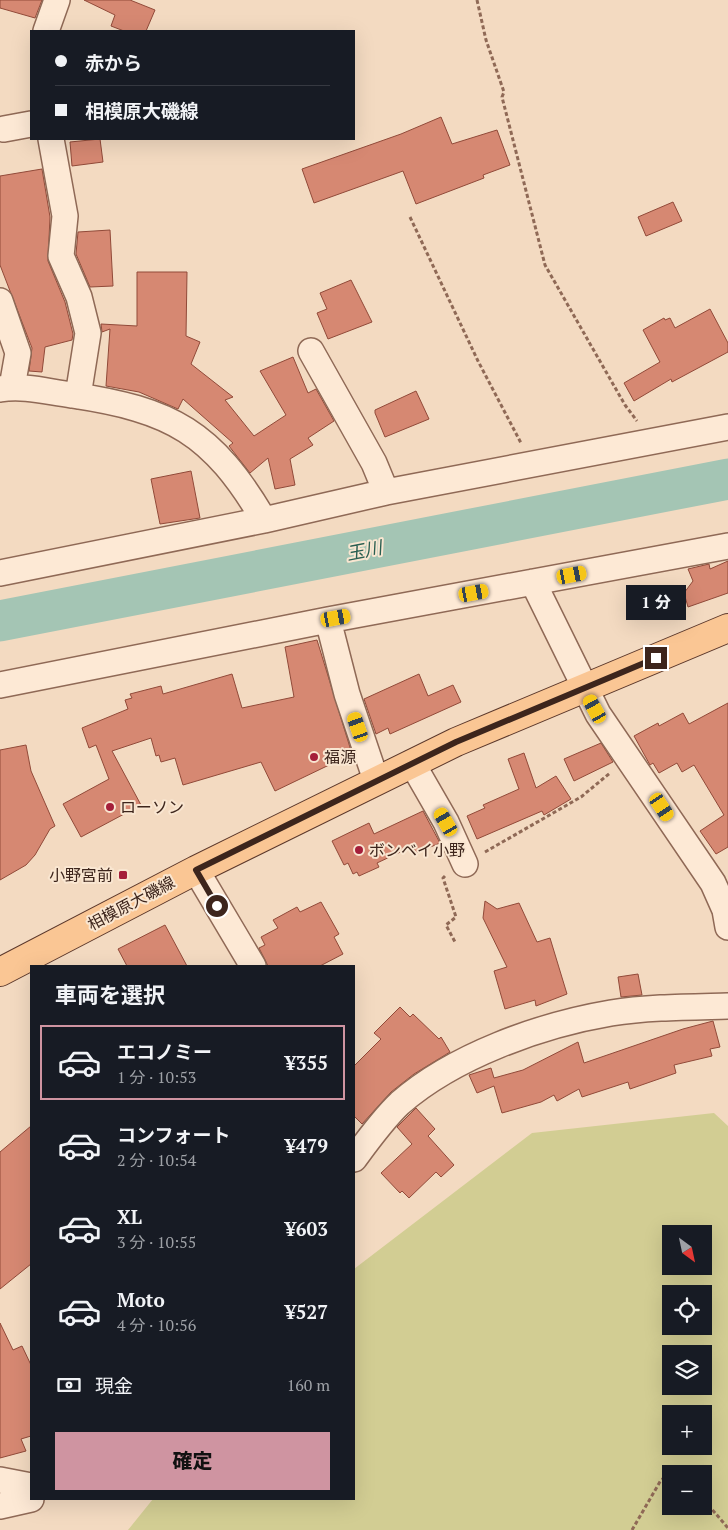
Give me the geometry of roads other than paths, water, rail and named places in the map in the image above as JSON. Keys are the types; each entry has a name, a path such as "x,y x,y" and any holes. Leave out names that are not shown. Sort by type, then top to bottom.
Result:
{"main road":[{"name":"相模原大磯線","path":"0,972 196,870 376,780 583,688 728,628"}],"street":[{"path":"46,30 57,0"},
{"path":"4,129 30,124"},
{"path":"51,140 65,216 61,256 79,297 88,333 78,396"},
{"path":"0,301 18,353 6,388 78,396 146,410 183,426 211,448 248,493 264,520"},
{"path":"311,351 367,451 386,492"},
{"path":"0,573 264,520 386,492 728,427"},
{"path":"0,685 328,620 728,546"},
{"path":"532,582 583,688 598,714 714,883 726,919"},
{"path":"328,620 347,694 376,780"},
{"path":"412,763 446,822 465,864"},
{"path":"196,870 252,965"},
{"path":"356,1147 400,1104 444,1071 486,1051 543,1030 611,1013 660,1008 728,1006"},
{"path":"0,1480 30,1486"},
{"path":"0,1506 30,1499"}],"waterway":[{"name":"玉川","path":"0,621 728,479"}],"place":[{"name":"福源","path":"314,757"},
{"name":"ローソン","path":"110,807"},
{"name":"ボンベイ小野","path":"359,850"},
{"name":"小野宮前","path":"123,875"}]}
